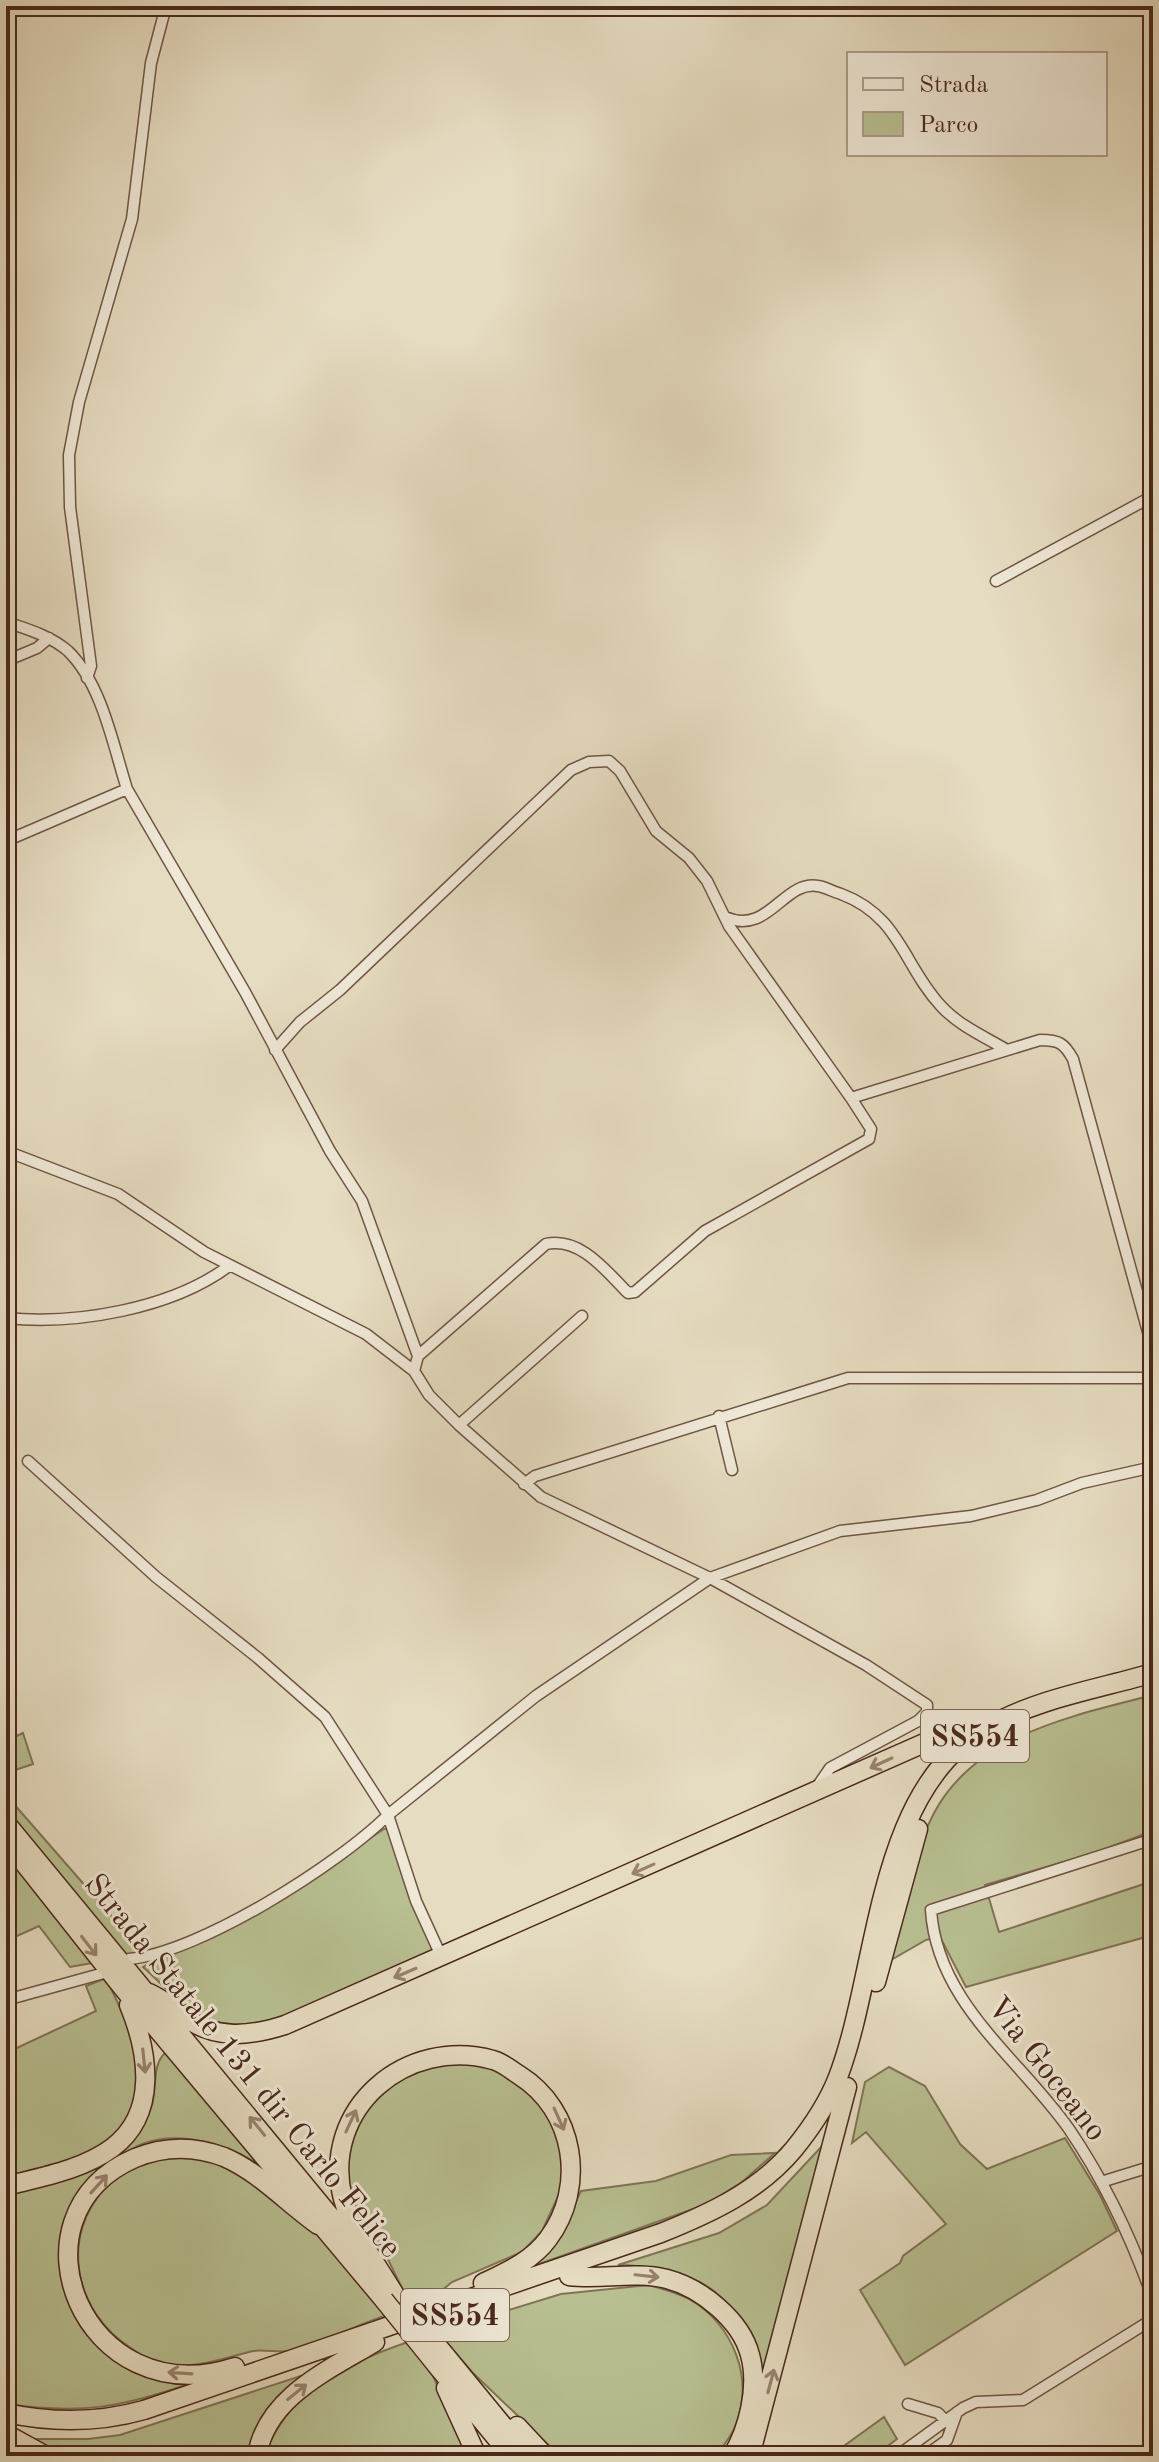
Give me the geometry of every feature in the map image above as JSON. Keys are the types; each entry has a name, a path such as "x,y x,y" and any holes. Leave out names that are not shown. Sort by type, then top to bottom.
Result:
{"highway":[{"name":"SS554","path":"6,2413 63,2421 117,2417 283,2363 691,2221 742,2196 783,2160 817,2117 838,2078 904,1829 922,1790 953,1754 985,1728 1033,1708 1153,1673"},
{"name":"SS554","path":"6,2425 60,2433 115,2429 569,2276 720,2222 746,2206 775,2184 807,2151 847,2087 915,1836 943,1784 973,1752 1015,1727 1153,1686"},
{"path":"149,1993 171,2003 184,2018 204,2028 245,2035 285,2025 956,1729 1033,1708"},
{"name":"Strada Statale 131 dir Carlo Felice","path":"6,1823 149,1993 441,2361 511,2456"},
{"name":"Strada Statale 131 dir Carlo Felice","path":"6,1841 318,2225 390,2298"},
{"path":"6,2186 73,2168 113,2148 134,2121 145,2093 146,2061 122,1987"},
{"path":"390,2298 343,2200 339,2158 348,2123 364,2096 384,2077 410,2063 454,2054 495,2060 529,2081 554,2107 570,2144 572,2175 564,2209 547,2241 523,2263 457,2293 452,2303"},
{"path":"750,2456 847,2087"},
{"path":"283,2363 256,2360 214,2373 180,2375 153,2370 121,2356 93,2329 75,2298 68,2256 71,2235 89,2196 107,2175 142,2155 179,2148 204,2151 250,2169 318,2225"},
{"path":"569,2276 663,2278 693,2289 731,2322 750,2355 751,2397 743,2438 732,2456"},
{"path":"257,2456 268,2422 289,2398 375,2342"},
{"path":"441,2361 477,2456"},
{"name":"Strada Statale 131 dir Carlo Felice","path":"441,2361 470,2386 528,2456"},
{"path":"470,2386 493,2400 545,2456"},
{"path":"6,2434 46,2456"}],"street":[{"path":"87,678 91,666 70,507 69,455 79,402 132,219 151,63 166,6"},
{"path":"996,581 1153,496"},
{"path":"6,622 49,638 67,651 87,678 105,720 127,789 330,1151 362,1201 418,1356"},
{"path":"6,661 37,648 49,638"},
{"path":"275,1050 300,1022 340,990 480,853 571,770 589,762 609,761 620,771 656,831 689,858 707,881 725,917 871,1129 869,1139 705,1231 635,1292 628,1293 588,1254 563,1244 546,1244 418,1356 414,1371"},
{"path":"6,841 127,789"},
{"path":"725,917 752,922 803,888 816,885 859,901 890,928 940,1005 961,1023 1007,1050"},
{"path":"851,1098 1040,1040 1056,1040 1065,1045 1073,1059 1153,1350"},
{"path":"6,1151 118,1194 229,1266 366,1334 414,1371 429,1395 459,1425 541,1497 710,1578 879,1673 927,1705 927,1712 918,1721 830,1768 811,1795"},
{"path":"6,1318 67,1321 119,1312 163,1298 229,1266"},
{"path":"459,1425 582,1316"},
{"path":"524,1484 535,1476 848,1378 1153,1378"},
{"path":"719,1416 732,1470"},
{"path":"28,1461 156,1577 258,1658 325,1717 388,1815 416,1901 442,1958"},
{"path":"129,1959 184,1942 288,1891 536,1696 710,1578 840,1531 971,1516 1037,1500 1082,1483 1153,1467"},
{"name":"Via Goceano","path":"1153,1839 931,1910 933,1936 961,1998 984,2032 1026,2075 1069,2129 1135,2248 1153,2299"},
{"path":"6,2000 104,1973"},
{"path":"1101,2182 1153,2166"},
{"path":"897,2456 957,2412 976,2402 1023,2400 1153,2319"},
{"path":"908,2404 938,2413 945,2420"},
{"path":"925,2456 947,2440 957,2412"}],"green space":[{"path":"1153,1695 1153,1831 1094,1853 985,1885 999,1932 1153,1881 1153,1935 966,1987 940,1937 926,1940 891,1960 919,1848 934,1813 952,1786 975,1764 1029,1732"},
{"path":"23,1733 33,1764 6,1773 6,1741"},
{"path":"6,1795 143,1952 126,1957 6,1813"},
{"path":"388,1829 434,1952 320,2004 257,2023 228,2024 204,2018 179,2002 143,1967 166,1952 251,1917"},
{"path":"6,1854 92,1963 70,1967 39,1926 6,1941"},
{"path":"106,1978 141,2052 132,2119 94,2154 6,2179 6,2053 96,2011 86,1986"},
{"path":"165,2053 265,2168 231,2150 192,2140 172,2138 135,2147 112,2167 62,2241 104,2349 197,2381 148,2397 103,2406 58,2409 6,2404 6,2195 92,2168 129,2144 142,2127 152,2105 156,2070"},
{"path":"446,2061 492,2067 544,2104 563,2148 562,2188 542,2231 522,2252 452,2282 429,2301 415,2306 354,2202 349,2183 349,2155 358,2126 374,2099 384,2089 407,2074"},
{"path":"889,2067 925,2086 960,2144 987,2169 1065,2138 1100,2195 1117,2231 905,2365 860,2290 900,2263 903,2256 946,2224 866,2132 852,2143 865,2082"},
{"path":"824,2144 758,2393 742,2332 724,2300 698,2281 683,2275 651,2267 618,2265 719,2233 767,2205"},
{"path":"178,2152 230,2165 316,2233 387,2315 289,2351 253,2351 194,2365 157,2363 131,2348 112,2333 86,2295 78,2250 82,2228 92,2206 114,2179 140,2165"},
{"path":"775,2153 742,2182 707,2204 528,2268 566,2222 581,2191 656,2181 731,2155"},
{"path":"649,2285 691,2300 706,2311 728,2338 736,2354 741,2371 741,2406 732,2433 716,2456 560,2456 473,2373 437,2332 561,2294"},
{"path":"408,2342 426,2360 469,2456 264,2456 288,2413 321,2382 362,2360"},
{"path":"307,2374 270,2409 257,2430 248,2456 61,2456 29,2439 88,2439 120,2435"},
{"path":"884,2417 897,2439 881,2451 881,2456 830,2456"}]}
